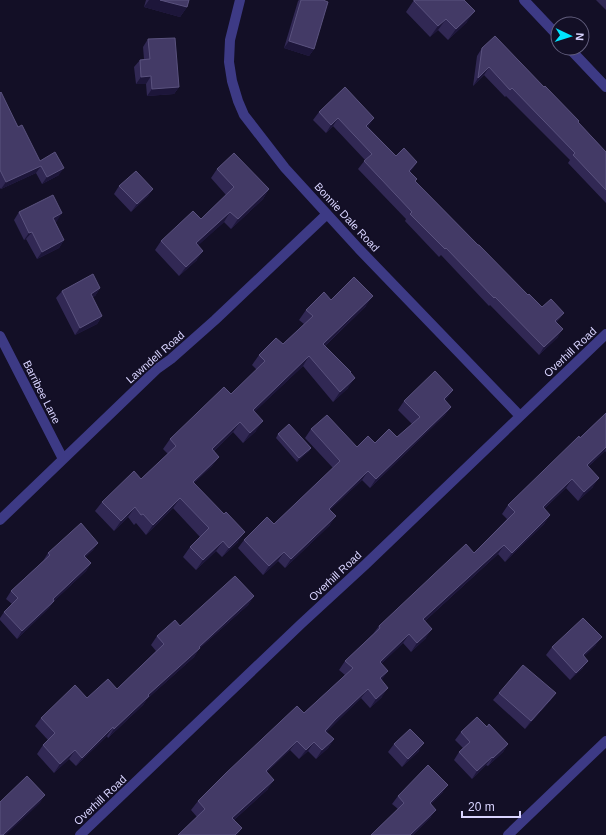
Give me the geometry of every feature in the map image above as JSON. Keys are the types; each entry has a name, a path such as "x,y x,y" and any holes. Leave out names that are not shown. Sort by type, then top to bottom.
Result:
{"street":[{"name":"Bonnie Dale Road","path":"240,0 230,40 229,62 232,81 244,115 285,168 359,249 520,416"},
{"path":"524,0 550,28"},
{"path":"577,56 606,87"},
{"name":"Lawndell Road","path":"0,520 157,369 171,359 215,320 327,214"},
{"name":"Overhill Road","path":"80,835 606,334"},
{"name":"Barribee Lane","path":"0,336 63,459"},
{"path":"508,835 606,741"}],"building":[{"path":"160,0 189,0 187,7"},
{"path":"301,0 323,0 328,2 314,49 289,41"},
{"path":"414,0 464,0 475,11 456,29 446,19 438,26"},
{"path":"495,36 579,121 578,122 606,152 606,190 573,155 575,153 512,88 510,90 489,67 478,78 482,48"},
{"path":"175,38 179,87 152,89 151,76 141,77 140,60 150,59 148,39"},
{"path":"345,87 374,118 366,126 396,156 404,148 417,162 409,171 417,179 415,181 528,295 529,294 542,307 551,299 564,313 555,321 563,329 544,347 446,248 445,249 410,214 412,212 364,161 372,154 338,118 331,125 319,112"},
{"path":"1,92 18,127 22,125 40,161 55,152 64,168 47,177 41,166 6,182 0,170"},
{"path":"234,153 269,189 238,219 230,212 196,243 203,251 186,267 161,241 193,211 201,219 234,187 217,169"},
{"path":"136,171 153,189 137,204 119,186"},
{"path":"53,195 62,213 53,218 64,240 42,252 32,232 29,233 19,212"},
{"path":"93,274 100,288 91,294 102,316 80,328 62,291"},
{"path":"354,277 373,296 323,344 355,378 340,392 309,356 253,410 263,421 250,433 240,422 212,449 219,457 193,482 224,514 226,512 245,532 229,548 223,541 203,560 190,547 209,528 180,498 153,525 143,514 141,515 135,507 121,521 102,502 134,471 141,479 176,446 170,439 224,387 231,394 265,361 259,355 276,338 283,344 313,316 306,310 324,292 331,300"},
{"path":"435,371 453,390 444,399 451,407 376,479 368,471 329,509 336,516 291,559 284,552 269,566 244,540 267,517 274,524 340,461 311,429 327,415 357,447 368,436 375,443 389,429 397,437 420,417 404,401"},
{"path":"606,413 606,447 587,465 599,478 584,492 572,479 543,507 550,515 512,553 504,545 423,619 432,629 417,643 409,634 380,662 388,671 380,678 388,688 376,699 368,689 336,719 325,731 334,739 322,750 314,742 306,750 297,741 266,771 274,780 232,818 242,828 235,835 178,835 205,809 198,801 226,773 297,706 304,713 353,668 345,661 380,628 379,626 466,544 474,553 515,512 508,505 579,436 580,438"},
{"path":"289,424 311,448 299,458 278,434"},
{"path":"81,523 98,543 84,556 91,563 22,631 4,612 18,598 11,591 50,555 48,553"},
{"path":"235,576 254,596 148,695 149,696 114,729 113,727 82,758 75,750 60,764 43,745 55,733 41,718 75,685 87,698 108,679 117,689 164,644 157,636 175,620 180,626"},
{"path":"583,618 602,637 583,655 588,661 576,673 552,647"},
{"path":"523,665 556,693 531,721 499,693"},
{"path":"477,717 487,727 489,724 508,744 477,771 459,752 470,742 461,732"},
{"path":"410,729 424,743 408,759 394,744"},
{"path":"428,765 448,785 430,803 436,810 410,835 371,835 404,803 398,796"},
{"path":"27,776 45,795 3,835 0,835 0,802"}]}
